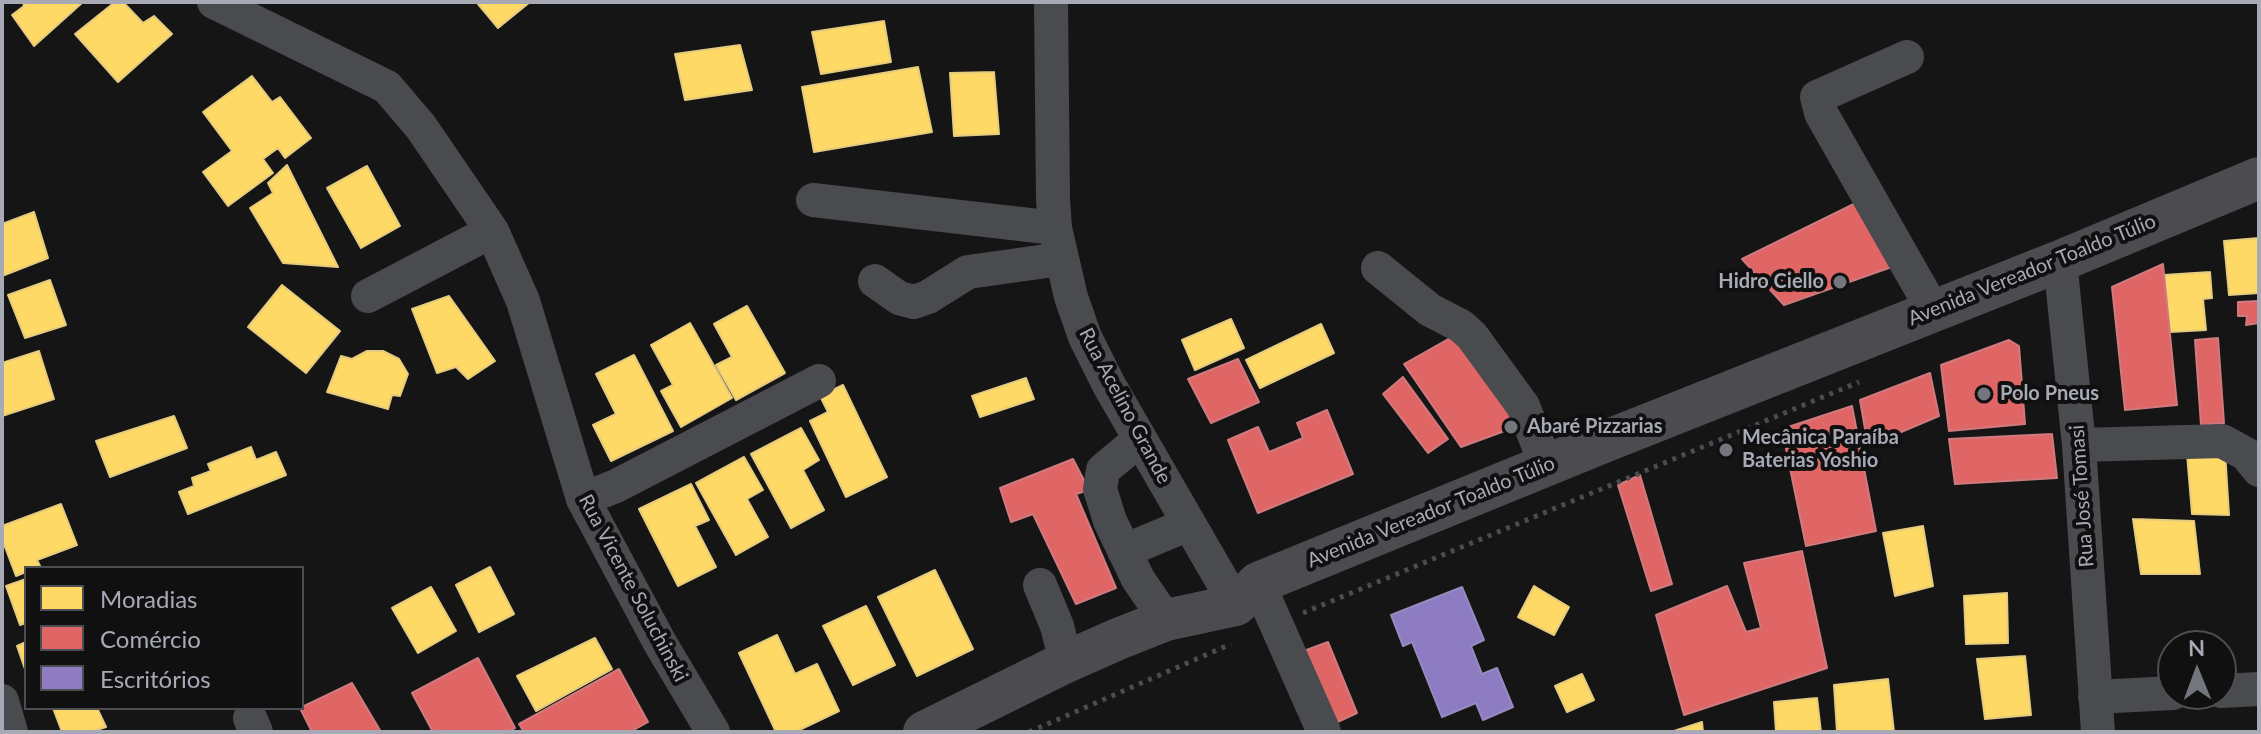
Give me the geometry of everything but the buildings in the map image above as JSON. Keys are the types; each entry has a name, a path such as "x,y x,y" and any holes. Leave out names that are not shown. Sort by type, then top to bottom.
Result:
{"main road":[{"name":"Avenida Vereador Toaldo Túlio","path":"924,732 1066,662 1166,620 1247,594 1546,465 2060,261 2259,178"}],"street":[{"name":"Rua Vicente Soluchinski","path":"214,2 387,87 421,127 492,231 523,301 583,499 660,643 713,732"},
{"name":"Rua Acelino Grande","path":"1051,2 1052,167 1058,244 1085,337 1189,524 1276,624 1324,732"},
{"path":"1907,57 1817,97 1821,113 1933,310"},
{"path":"813,200 1058,244"},
{"path":"368,296 492,231"},
{"path":"875,281 899,298 914,302 928,297 968,272 1058,244"},
{"name":"Rua José Tomasi","path":"2060,261 2079,445 2098,732"},
{"path":"1378,268 1430,310 1467,330 1529,415 1546,465"},
{"path":"583,499 616,486 819,381"},
{"path":"1140,439 1103,470 1100,489 1110,521 1138,579 1166,620"},
{"path":"2079,445 2222,441 2246,454 2259,470"},
{"path":"1124,551 1189,524"},
{"path":"1040,585 1057,626 1066,662"},
{"path":"2237,690 2259,689"},
{"path":"2095,697 2157,694"},
{"path":"2,701 11,732"}],"path":[{"path":"1029,732 1276,624 1859,381"}],"place":[{"name":"Hidro Ciello","path":"1840,282"},
{"name":"Polo Pneus","path":"1984,394"},
{"name":"Abaré Pizzarias","path":"1511,427"},
{"name":"Mecânica Paraíba Baterias Yoshio","path":"1726,450"}]}
